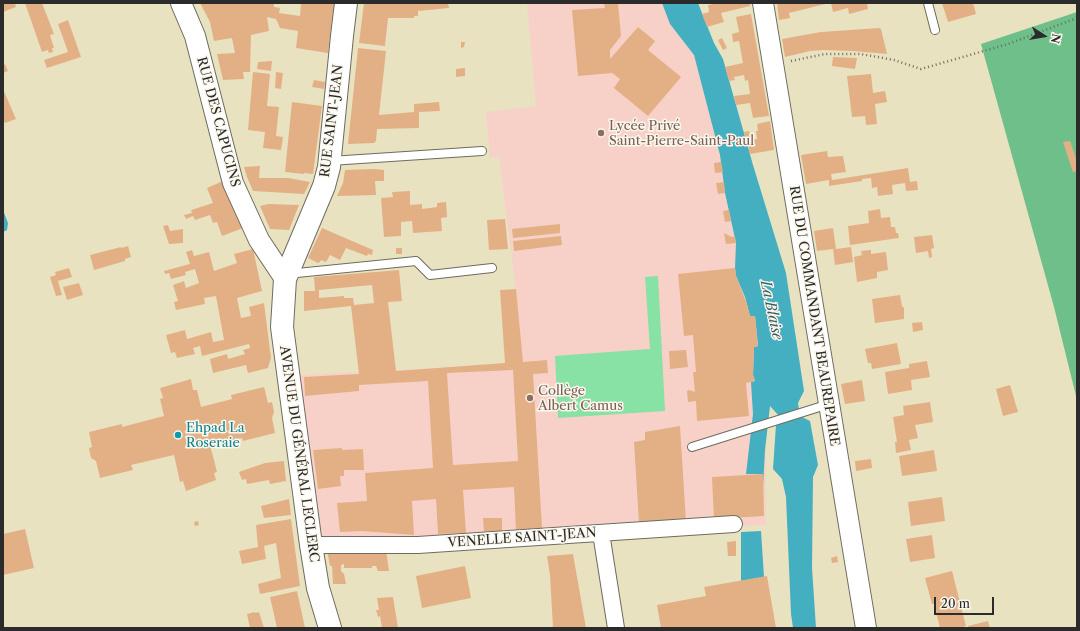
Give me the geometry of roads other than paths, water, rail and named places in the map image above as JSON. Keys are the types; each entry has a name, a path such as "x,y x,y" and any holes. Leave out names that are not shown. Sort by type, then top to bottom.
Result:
{"main road":[{"name":"RUE SAINT-JEAN","path":"285,279 324,186 329,167 346,3"},
{"name":"AVENUE DU GÉNÉRAL LECLERC","path":"285,279 282,327 311,545 318,588 330,628"}],"street":[{"name":"RUE DES CAPUCINS","path":"181,3 195,36 232,183 259,240 285,279"},
{"name":"RUE DU COMMANDANT BEAUREPAIRE","path":"763,3 866,628"},
{"name":"VENELLE SAINT-JEAN","path":"311,545 418,545 734,524"},
{"path":"602,533 616,628"}],"lane":[{"path":"928,3 935,30"},
{"path":"329,161 482,151"},
{"path":"285,279 297,273 416,261 430,275 492,268"},
{"path":"692,447 829,404"}],"water":[{"name":"La Blaise","path":"662,3 698,3 714,43 723,59 786,273 804,391 798,403 800,416 810,421 818,465 813,477 812,568 816,628 793,628 791,614 786,497 782,479 773,469 776,425 790,420 789,415 780,417 770,406 763,487 763,474 746,474 753,414 751,382 755,381 753,375 754,347 758,346 755,316 750,316 745,297 736,276 736,243 725,193 720,155 694,55 670,24"},
{"path":"3,210 8,223 7,230 3,232"},
{"path":"761,531 764,577 741,581 741,532"}],"place":[{"name":"Lycée Privé Saint-Pierre-Saint-Paul","path":"601,133"},
{"name":"Collège Albert Camus","path":"530,398"},
{"name":"Ehpad La Roseraie","path":"178,435"}]}
